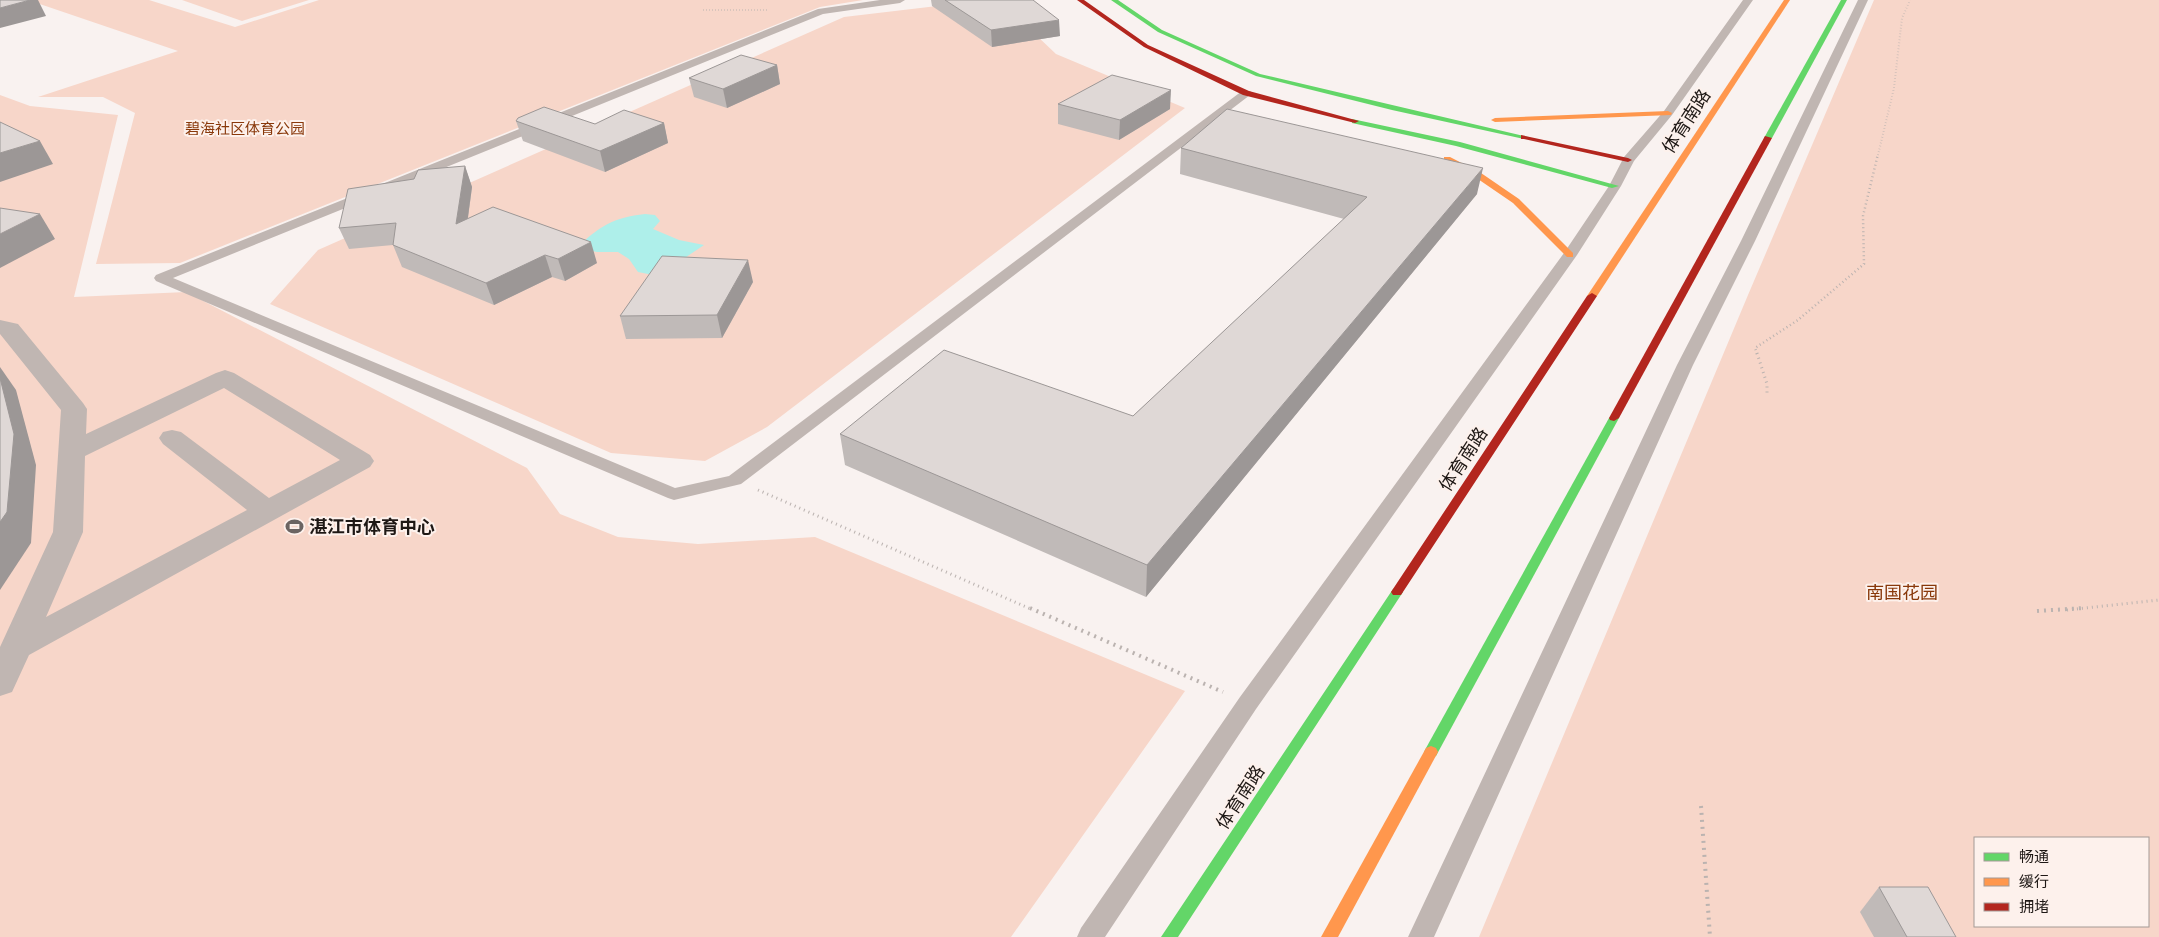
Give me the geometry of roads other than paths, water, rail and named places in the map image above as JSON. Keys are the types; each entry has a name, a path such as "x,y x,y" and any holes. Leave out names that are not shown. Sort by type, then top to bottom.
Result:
{"main road":[{"path":"1080,0 1146,46 1246,93 1383,128 1457,144 1615,186"},
{"path":"1114,0 1160,31 1258,75 1628,160"},
{"name":"体育南路","path":"1169,937 1787,0"},
{"path":"1329,937 1844,0"},
{"path":"1449,120 1548,119 1668,112"},
{"path":"1383,128 1478,175 1516,201 1570,255"}],"street":[{"path":"0,327 10,329 74,409 68,532 0,682"},
{"path":"16,647 360,462 225,378 73,451"},
{"path":"172,438 268,511"}],"lane":[{"path":"900,0 822,11 161,278 674,494 735,480 1246,93"},
{"path":"1090,937 1248,703 1570,255 1615,186 1628,160 1668,112 1748,0"},
{"path":"1421,937 1685,365 1748,241 1863,0"}],"water":[{"path":"634,215 655,215 660,221 653,229 679,240 704,245 658,276 638,272 629,259 618,252 597,252 577,248 592,234 607,224"}],"place":[{"name":"湛江市体育中心","path":"295,526"}],"park label":[{"name":"碧海社区体育公园","path":"245,128"},
{"name":"南国花园","path":"1902,592"}]}
